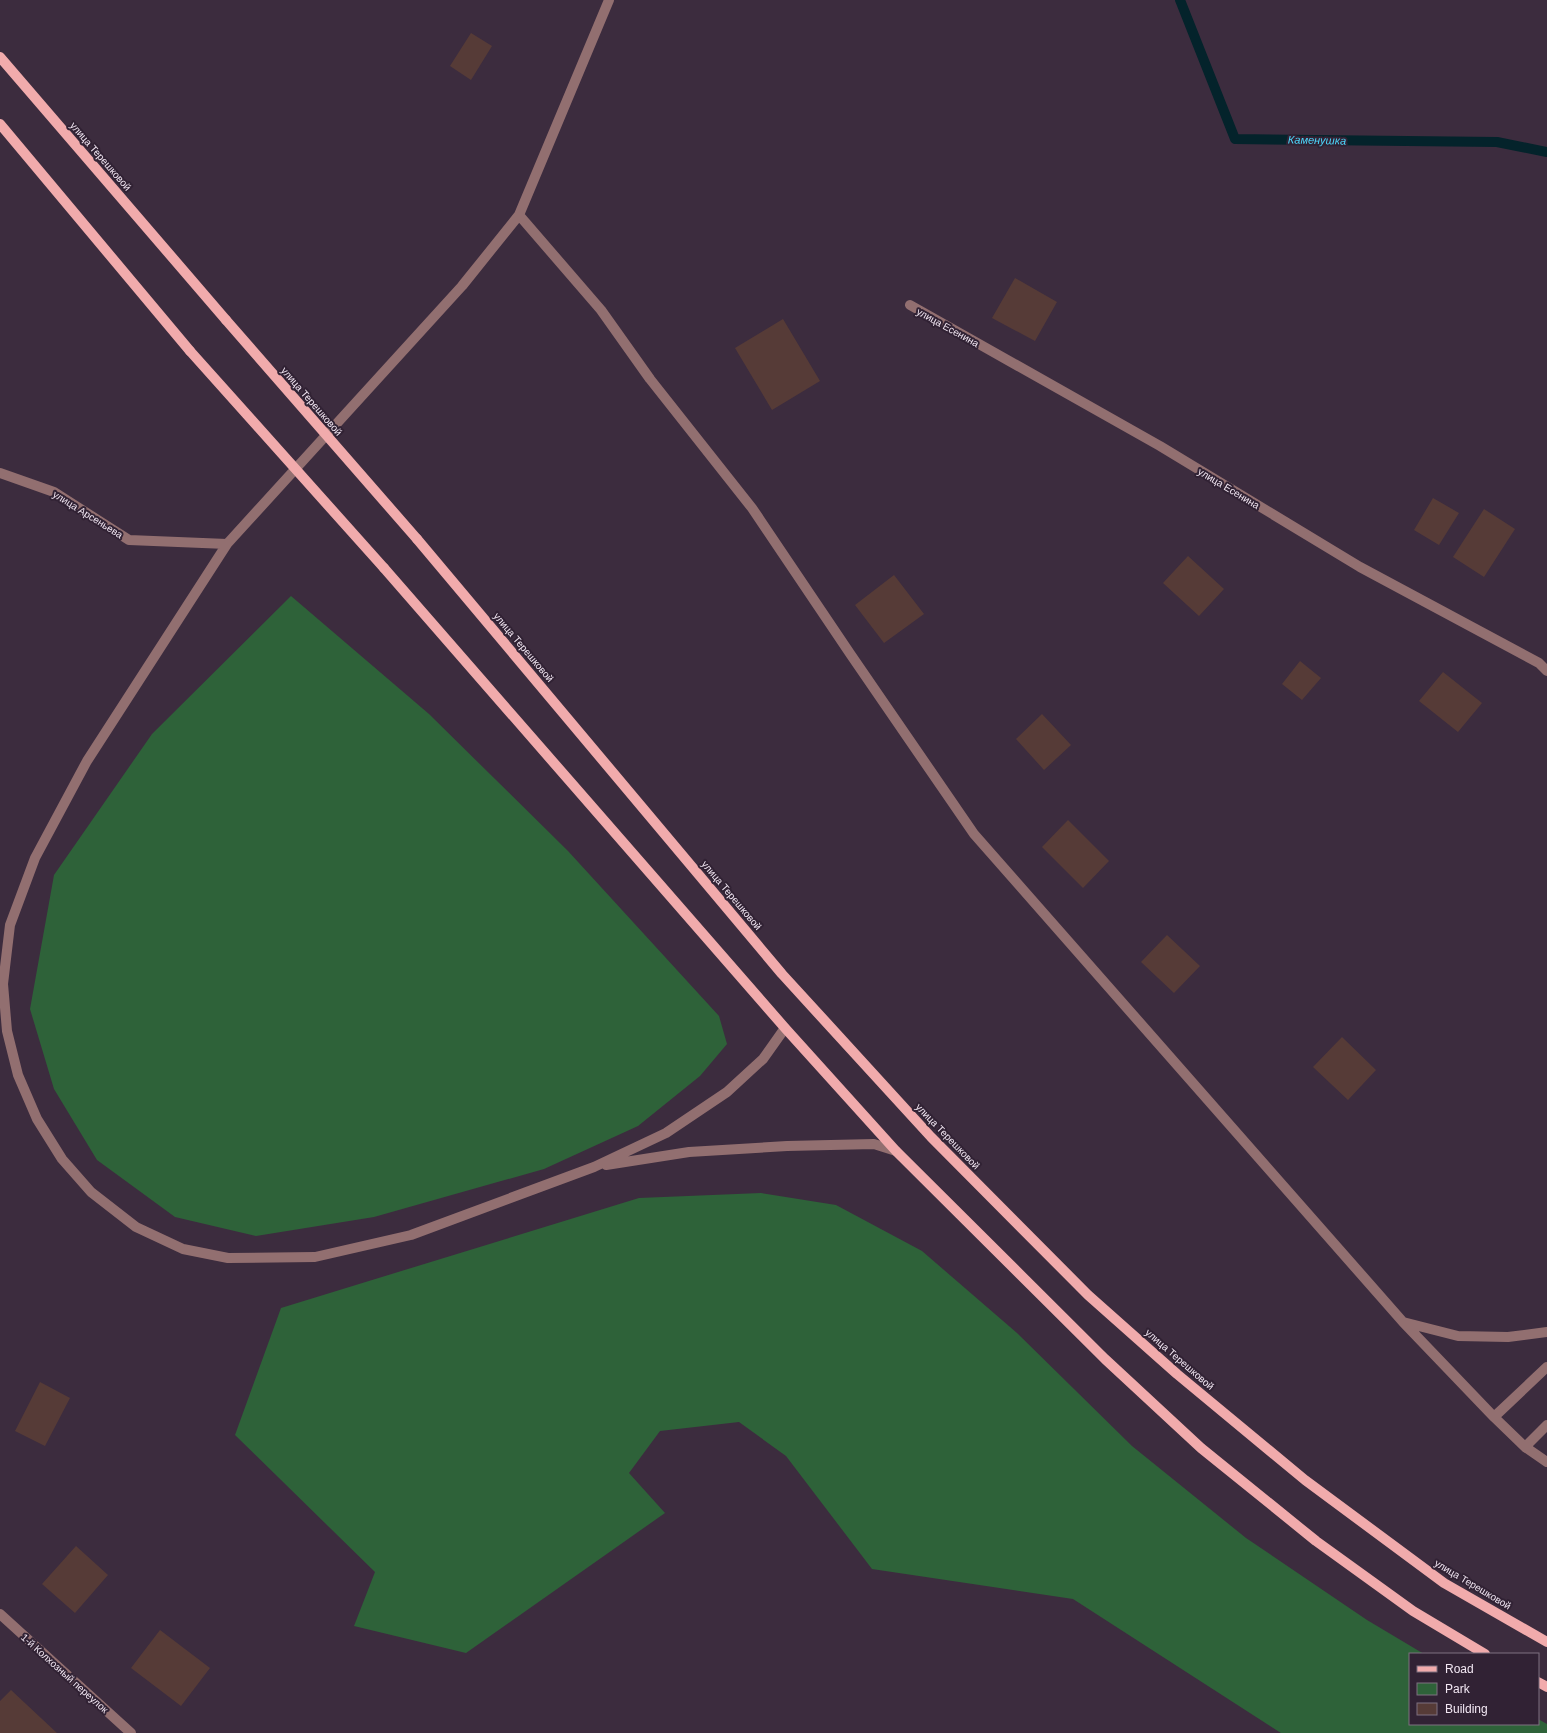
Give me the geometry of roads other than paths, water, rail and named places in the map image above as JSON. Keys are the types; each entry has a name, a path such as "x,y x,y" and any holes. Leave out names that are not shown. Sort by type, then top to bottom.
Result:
{"main road":[{"name":"улица Терешковой","path":"0,57 417,539 782,974 931,1137 1088,1295 1178,1374 1305,1480 1444,1583 1547,1642"},
{"path":"0,124 190,351 384,568 784,1028 896,1151 1105,1359 1200,1448 1316,1541 1412,1611 1483,1653"}],"street":[{"path":"609,0 519,214 462,286 227,544 88,761 35,858 10,925 3,984 4,1033 18,1075 37,1119 62,1159 91,1192 136,1227 183,1249 228,1258 315,1257 410,1235 594,1167 666,1133 727,1092 763,1059 784,1028"},
{"path":"519,214 601,310 650,379 752,508 974,834 1403,1322 1494,1417 1526,1447 1547,1462"},
{"name":"улица Есенина","path":"910,305 1160,446 1360,567 1539,663 1547,671"},
{"name":"улица Арсеньева","path":"0,473 54,492 129,540 227,544"},
{"path":"594,1167 689,1152 787,1146 874,1144 896,1151"},
{"path":"1403,1322 1458,1336 1508,1336 1547,1332"},
{"path":"1494,1417 1547,1368"},
{"path":"1526,1447 1547,1425"},
{"name":"1-й Колхозный переулок","path":"0,1614 131,1733"}],"waterway":[{"name":"Каменушка","path":"1180,0 1235,139 1497,142 1547,152"}]}
